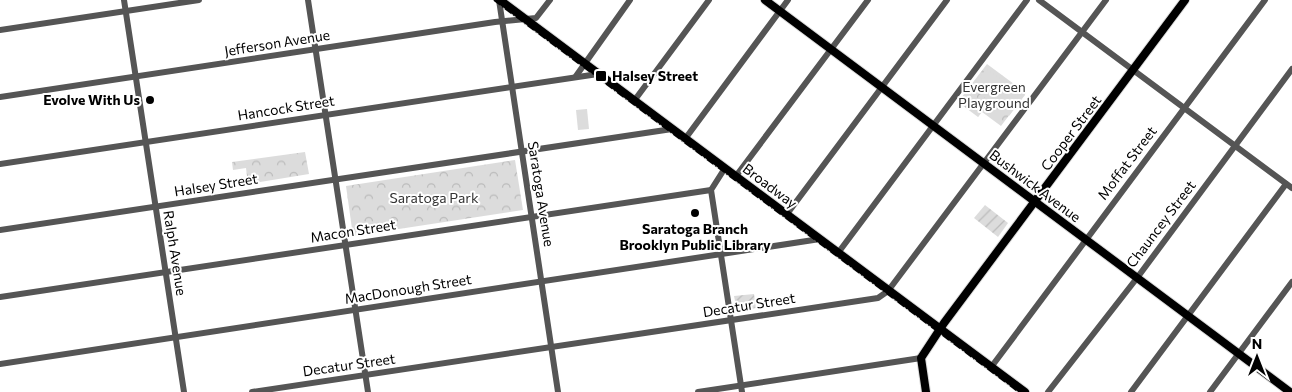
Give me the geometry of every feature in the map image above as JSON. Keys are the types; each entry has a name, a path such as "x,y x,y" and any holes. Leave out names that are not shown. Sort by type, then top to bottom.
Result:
{"main road":[{"name":"Broadway","path":"499,0 736,176 888,292 1026,392"},
{"name":"Bushwick Avenue","path":"765,0 1290,392"},
{"name":"Cooper Street","path":"921,358 1185,0"},
{"path":"921,358 926,392"}],"street":[{"name":"Ralph Avenue","path":"124,0 184,392"},
{"path":"0,30 199,0"},
{"path":"308,0 368,392"},
{"name":"Saratoga Avenue","path":"499,0 558,392"},
{"path":"527,20 536,18 550,0"},
{"path":"576,76 630,0"},
{"path":"634,101 709,0"},
{"path":"685,139 788,0"},
{"path":"736,176 868,0"},
{"path":"786,214 947,0"},
{"path":"838,253 1027,0"},
{"path":"1039,0 1289,186 1131,392"},
{"path":"888,292 1106,0"},
{"name":"Moffat Street","path":"992,366 1265,0"},
{"name":"Jefferson Avenue","path":"0,97 316,49 501,22 527,20"},
{"name":"Chauncey Street","path":"1048,392 1137,278 1292,69"},
{"name":"Hancock Street","path":"0,164 598,74"},
{"name":"Halsey Street","path":"0,230 672,129"},
{"path":"725,168 711,190 742,389"},
{"name":"Macon Street","path":"0,297 711,190"},
{"name":"MacDonough Street","path":"0,364 820,240"},
{"path":"1210,392 1292,282"},
{"name":"Decatur Street","path":"252,392 878,298 888,292"},
{"path":"698,392 742,389 921,358"}],"green space":[{"name":"Evergreen Playground","path":"987,64 1026,93 1001,126 982,112 978,117 958,102"},
{"path":"986,69 1001,79 995,88 980,77"},
{"path":"975,80 993,93 988,100 970,87"},
{"path":"1006,81 1025,95 1009,116 990,101"},
{"path":"587,109 589,129 578,130 576,110"},
{"path":"305,152 309,174 248,184 246,168 233,170 232,162"},
{"name":"Saratoga Park","path":"515,160 523,210 353,236 346,186"},
{"path":"985,205 1008,223 998,237 974,218"},
{"path":"754,294 756,308 737,311 734,296"}],"railway":[{"path":"494,0 1019,392"}],"place":[{"name":"Halsey Street","path":"601,76"},
{"name":"Evolve With Us","path":"150,100"},
{"name":"Saratoga Branch Brooklyn Public Library","path":"695,213"}]}
